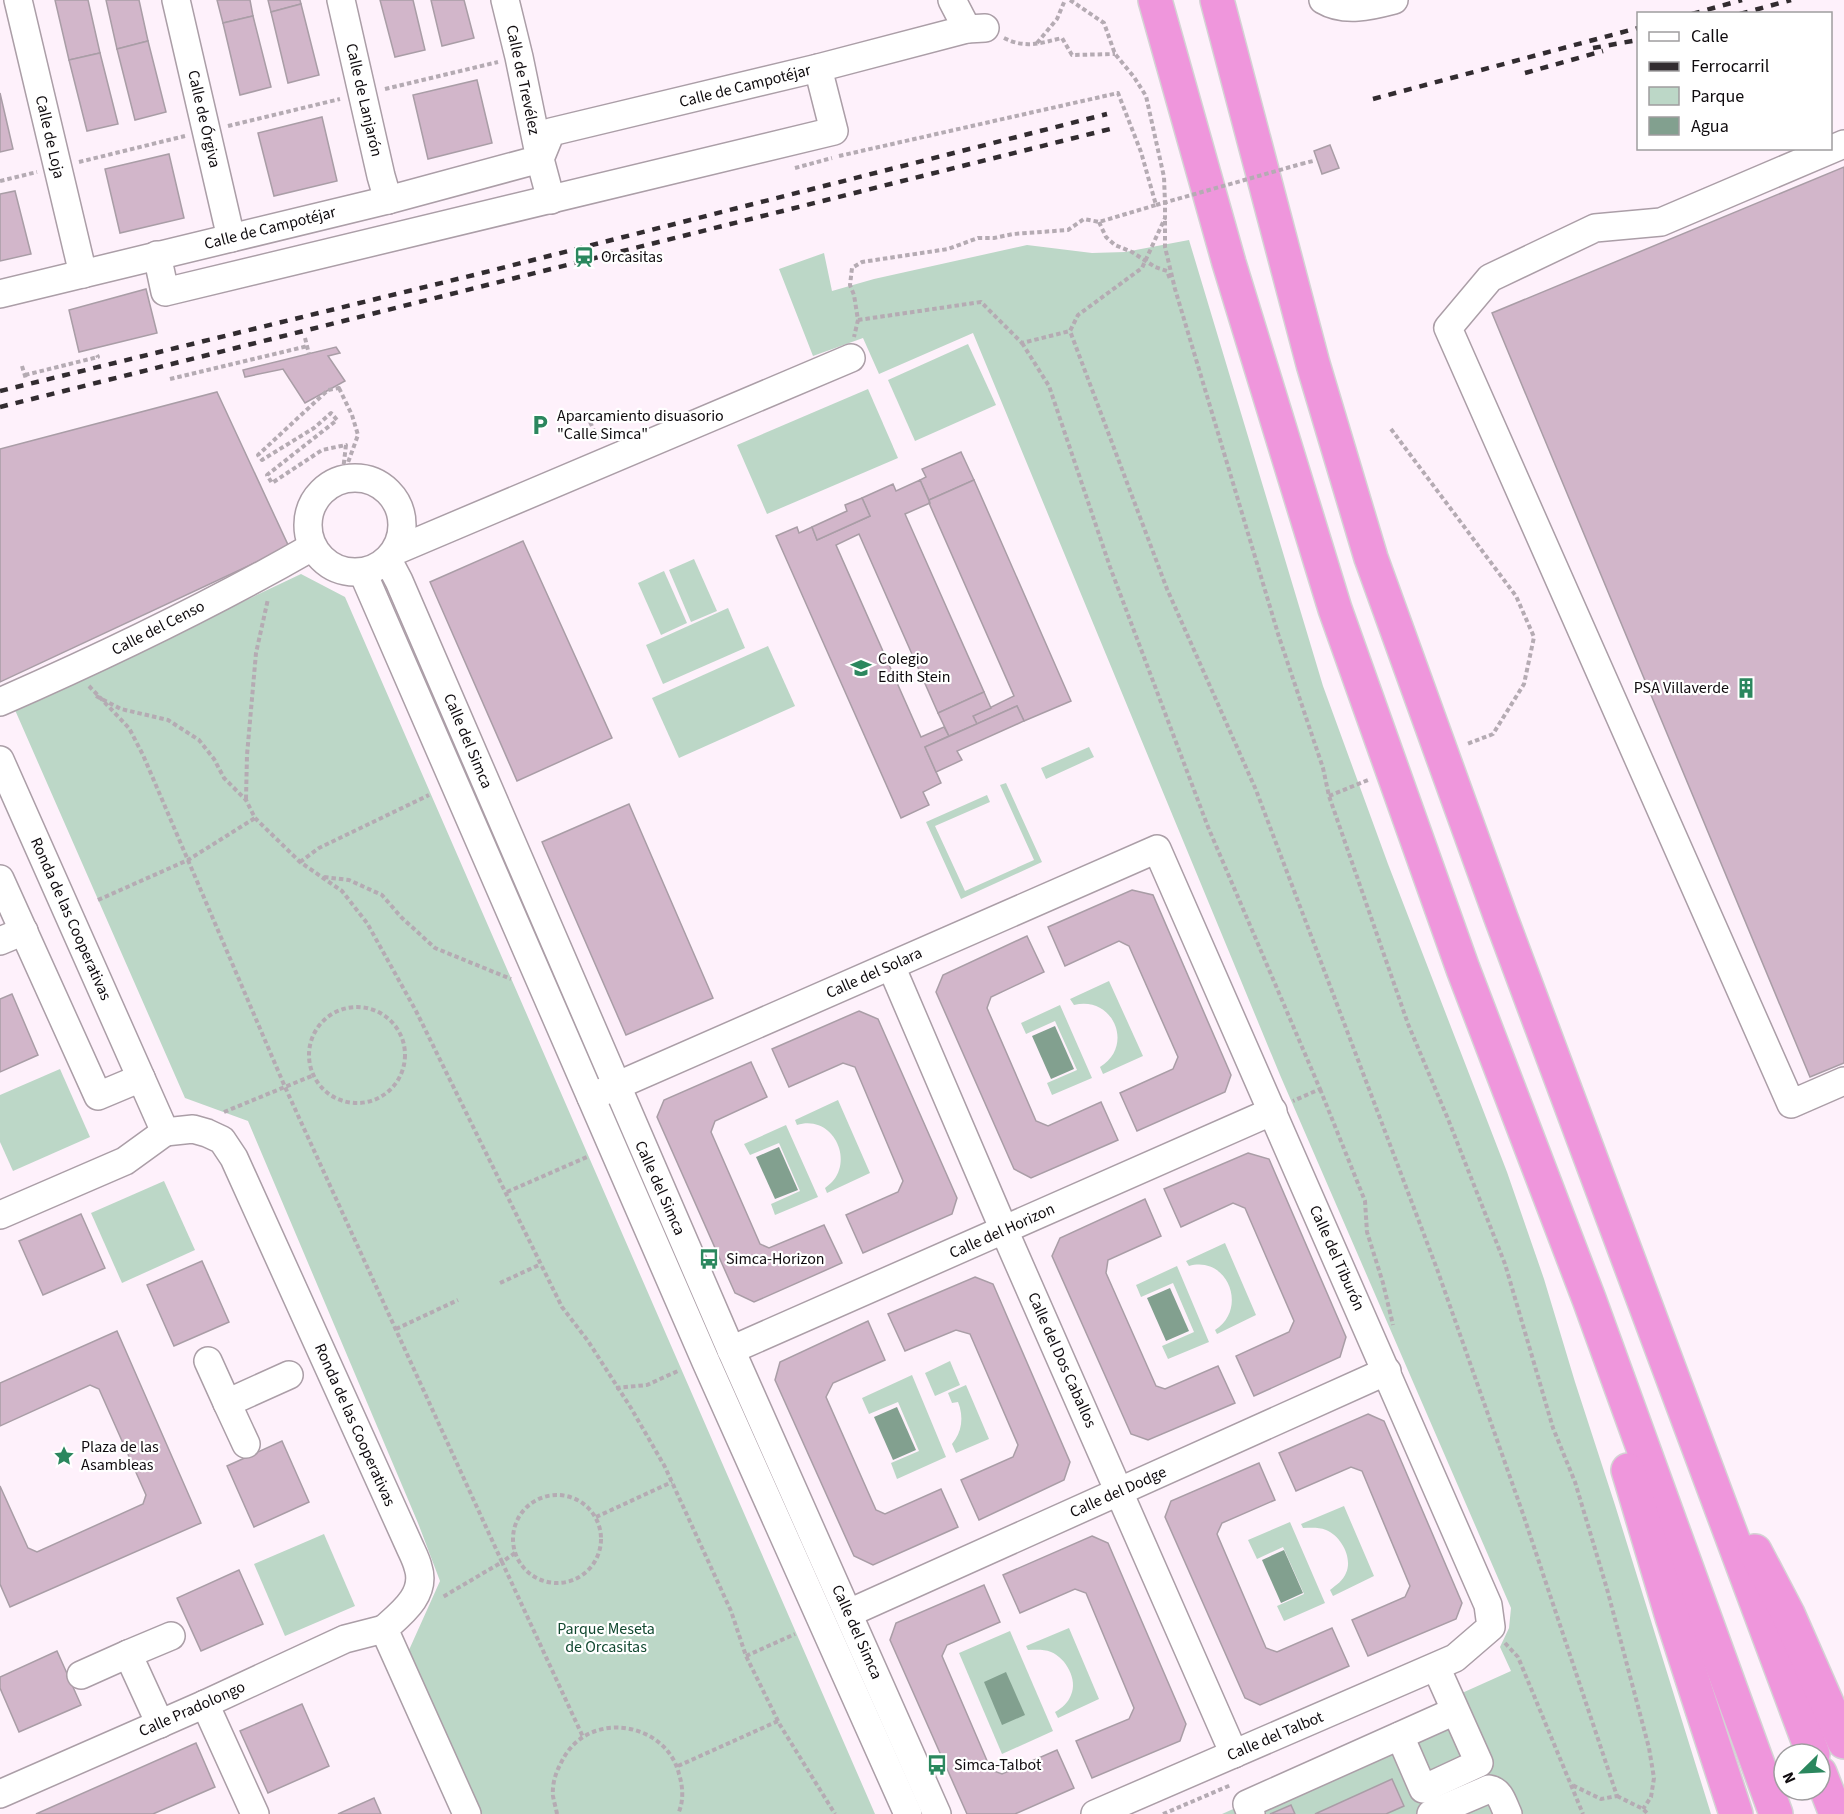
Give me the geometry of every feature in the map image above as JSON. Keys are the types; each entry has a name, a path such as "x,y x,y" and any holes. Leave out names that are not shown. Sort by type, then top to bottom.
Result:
{"highway":[{"path":"1155,0 1229,263 1335,609 1463,969 1589,1299 1776,1814"},
{"path":"1217,0 1313,364 1371,558 1501,918 1809,1742"},
{"path":"1589,1299 1606,1397 1673,1620 1736,1814"},
{"path":"1690,1423 1788,1614 1844,1742"}],"street":[{"name":"Calle de Loja","path":"18,0 82,274"},
{"name":"Calle de Órgiva","path":"176,0 231,238"},
{"name":"Calle de Lanjarón","path":"341,0 388,200"},
{"name":"Calle de Trevélez","path":"505,0 540,159"},
{"path":"952,0 976,28"},
{"path":"1323,0 1347,8 1394,0"},
{"name":"Calle de Campotéjar","path":"0,294 388,200 540,159 551,132 976,28"},
{"path":"157,255 165,291 834,131 818,68"},
{"path":"1830,150 1661,222 1595,228 1490,278 1448,328 1791,1104 1844,1081"},
{"path":"540,159 551,200"},
{"path":"392,555 401,538 400,511 394,498 380,485 362,478 342,479 327,486 315,498 308,514 307,531 312,547 325,563 343,572 363,573 376,568 392,555 850,358"},
{"name":"Calle del Censo","path":"0,702 126,646 269,572 312,547"},
{"name":"Calle del Simca","path":"392,555 399,581 616,1086 937,1814"},
{"name":"Calle del Simca","path":"363,573 702,1351 908,1814"},
{"name":"Ronda de las Cooperativas","path":"0,760 165,1132 193,1129 207,1133 222,1140 234,1158 409,1545 419,1569 418,1592 408,1607 384,1629"},
{"name":"Calle del Solara","path":"591,1097 1157,849"},
{"name":"Calle del Tiburón","path":"1157,849 1488,1605 1491,1627"},
{"path":"0,879 12,936 98,1095 141,1078"},
{"name":"Calle del Dos Caballos","path":"891,966 1234,1754"},
{"name":"Calle del Horizon","path":"731,1350 1273,1111"},
{"path":"0,1215 125,1161 165,1132"},
{"path":"208,1361 246,1444"},
{"name":"Calle del Dodge","path":"849,1613 1387,1371"},
{"path":"227,1403 289,1375"},
{"path":"1400,1736 1423,1789 1479,1763 1455,1711 1445,1662 1491,1627"},
{"path":"384,1629 467,1814"},
{"name":"Calle Pradolongo","path":"0,1794 205,1704 345,1639 384,1629"},
{"path":"81,1675 171,1636"},
{"path":"128,1654 160,1724"},
{"name":"Calle del Talbot","path":"1095,1814 1445,1662"},
{"path":"205,1704 255,1814"},
{"path":"1251,1814 1247,1804 1455,1711"},
{"path":"1448,1811 1489,1789 1499,1794 1508,1814"}],"path":[{"path":"1036,44 1057,19 1065,0"},
{"path":"1070,0 1104,23 1114,54 1134,77 1146,96 1162,167 1165,246 1175,289 1279,637 1323,768 1329,796 1408,1024 1505,1264 1553,1428 1575,1482 1607,1589 1649,1748 1654,1778 1651,1797 1643,1809"},
{"path":"976,28 1016,44 1036,44 1062,38 1072,55 1114,54"},
{"path":"0,181 519,57"},
{"path":"795,168 872,148 1118,93 1141,152 1156,206"},
{"path":"850,358 858,320 850,285 852,267 862,262 948,249 978,238 1068,230 1084,219 1099,222 1313,161"},
{"path":"1165,218 1142,268 1078,315 1070,331 1167,590 1256,790 1437,1269 1523,1514 1617,1796"},
{"path":"1099,222 1106,237 1115,245 1167,271 1175,289"},
{"path":"858,320 981,302 1022,343 1049,386 1110,567 1208,827 1320,1089 1365,1201 1367,1232 1394,1328"},
{"path":"1022,343 1070,331"},
{"path":"305,338 309,354"},
{"path":"170,379 308,346"},
{"path":"22,366 25,377 98,357 97,355"},
{"path":"339,388 352,415 358,435 342,479 346,445 322,450 272,483 267,475 337,420 331,413 314,428 262,460 258,455 328,390 339,388"},
{"path":"1391,429 1516,596 1534,638 1524,684 1493,734 1467,744"},
{"path":"246,800 247,755 256,653 269,589 269,572"},
{"path":"83,678 96,696 129,728 143,755 285,1087 583,1737"},
{"path":"96,696 121,709 168,720 199,740 214,759 224,778 246,800 255,818 300,862 342,891 367,923 416,1011 562,1307 588,1341 636,1418 672,1482 731,1611 746,1656 778,1721 835,1814"},
{"path":"1329,796 1368,780"},
{"path":"300,862 319,848 429,795"},
{"path":"98,900 188,860 255,818"},
{"path":"324,877 349,880 382,895 401,917 435,948 511,979"},
{"path":"348,1008 363,1008 378,1012 391,1021 400,1033 405,1049 404,1066 398,1081 387,1094 372,1101 356,1104 340,1101 325,1092 314,1075 310,1065 309,1049 313,1035 322,1022 334,1013 348,1008"},
{"path":"224,1112 314,1075"},
{"path":"1273,1111 1320,1089"},
{"path":"507,1192 588,1157"},
{"path":"500,1282 541,1264"},
{"path":"396,1329 458,1300"},
{"path":"616,1388 647,1386 680,1370"},
{"path":"596,1517 672,1482"},
{"path":"561,1494 575,1498 587,1506 596,1517 601,1531 601,1546 596,1560 587,1571 575,1579 561,1583 547,1582 533,1576 522,1566 515,1553 513,1539 515,1524 522,1511 533,1501 561,1494"},
{"path":"440,1598 515,1553"},
{"path":"1491,1627 1518,1657 1583,1814"},
{"path":"746,1656 795,1634"},
{"path":"677,1766 778,1721"},
{"path":"557,1814 553,1794 556,1772 566,1752 583,1737 603,1728 626,1727 647,1734 665,1747 677,1766 682,1786 681,1806 678,1814"},
{"path":"1163,1814 1236,1784"},
{"path":"1570,1784 1601,1799 1617,1796 1643,1809 1648,1814"}],"green space":[{"path":"1189,240 1323,686 1388,864 1507,1172 1544,1279 1711,1814 1222,1814 1240,1806 1235,1795 1511,1671 1500,1647 1509,1628 1511,1608 1280,1075 973,333 879,374 863,338 813,356 779,269 824,253 832,291 874,279 1027,245 1092,253 1125,252"},
{"path":"968,344 996,405 915,441 888,380"},
{"path":"868,389 898,458 767,514 737,445"},
{"path":"694,559 717,611 691,622 669,570"},
{"path":"664,571 687,623 661,635 638,583"},
{"name":"Parque Meseta de Orcasitas","path":"301,574 345,597 875,1814 481,1814 409,1650 440,1581 418,1523 248,1121 185,1098 15,710"},
{"path":"728,608 745,648 663,684 646,645"},
{"path":"768,646 795,706 679,758 652,698"},
{"path":"1089,747 1094,757 1046,779 1041,768"},
{"path":"1006,783 1042,862 961,899 926,822 987,795 990,802 935,826 965,891 1034,860 1000,785"},
{"path":"1109,981 1143,1056 1103,1074 1100,1067 1111,1058 1116,1047 1115,1024 1109,1015 1099,1008 1088,1004 1074,1005 1070,999"},
{"path":"1060,1005 1092,1078 1052,1095 1047,1083 1077,1070 1055,1021 1026,1034 1021,1023"},
{"path":"60,1069 90,1137 13,1171 0,1142 0,1095"},
{"path":"838,1100 870,1173 827,1193 825,1188 835,1179 840,1168 841,1156 838,1144 822,1127 810,1123 797,1125 795,1120"},
{"path":"786,1125 818,1197 775,1215 771,1204 800,1191 779,1143 750,1155 744,1144"},
{"path":"164,1181 195,1250 122,1283 91,1213"},
{"path":"1225,1243 1256,1315 1217,1334 1215,1330 1225,1320 1231,1309 1232,1297 1229,1286 1214,1268 1202,1265 1189,1266 1186,1261"},
{"path":"1177,1266 1209,1342 1168,1359 1162,1346 1194,1332 1173,1283 1141,1297 1136,1285"},
{"path":"950,1361 960,1385 935,1396 925,1373"},
{"path":"912,1375 946,1457 897,1479 891,1463 919,1451 898,1402 869,1414 862,1398"},
{"path":"966,1385 989,1439 956,1453 952,1444 960,1429 961,1413 958,1402 952,1403 948,1393"},
{"path":"1344,1506 1374,1576 1333,1596 1330,1590 1343,1578 1348,1567 1347,1554 1341,1542 1331,1533 1320,1528 1303,1528 1301,1524"},
{"path":"1290,1522 1325,1603 1284,1621 1277,1606 1304,1594 1283,1547 1257,1559 1248,1540"},
{"path":"324,1534 355,1606 285,1636 254,1564"},
{"path":"1069,1628 1099,1699 1058,1718 1055,1712 1070,1698 1073,1689 1072,1676 1066,1664 1056,1655 1045,1650 1028,1650 1026,1646"},
{"path":"1010,1631 1053,1731 1002,1754 959,1653"}],"water":[{"path":"1055,1026 1074,1069 1051,1079 1032,1036"},
{"path":"779,1147 798,1190 775,1199 756,1157"},
{"path":"1170,1288 1189,1331 1166,1341 1147,1298"},
{"path":"897,1407 916,1450 893,1460 874,1417"},
{"path":"1284,1550 1303,1593 1281,1603 1262,1560"},
{"path":"1006,1672 1025,1715 1002,1725 984,1682"}],"building":[{"path":"55,0 88,0 100,53 69,60"},
{"path":"106,0 139,0 148,41 117,49"},
{"path":"217,0 250,0 253,16 223,23"},
{"path":"268,0 300,0 301,4 271,12"},
{"path":"380,0 413,0 425,50 395,57"},
{"path":"431,0 464,0 474,38 442,46"},
{"path":"301,4 319,75 288,83 271,12"},
{"path":"253,16 271,87 240,95 223,23"},
{"path":"148,41 166,112 135,120 117,49"},
{"path":"100,53 118,124 87,131 69,60"},
{"path":"477,80 492,143 428,159 413,95"},
{"path":"0,93 13,149 0,152"},
{"path":"322,117 337,181 274,196 258,133"},
{"path":"1330,145 1339,168 1322,174 1314,151"},
{"path":"169,154 184,218 120,233 105,169"},
{"name":"PSA Villaverde","path":"1844,167 1844,1063 1810,1077 1492,313"},
{"path":"15,191 31,254 0,261 0,194"},
{"path":"146,289 157,333 79,352 69,310"},
{"path":"336,347 340,353 328,356 345,381 305,403 283,369 245,377 243,370"},
{"path":"217,392 289,547 0,682 0,449"},
{"path":"961,452 974,480 929,500 920,480 926,477 922,469"},
{"path":"920,480 930,503 905,514 984,692 938,713 859,534 836,545 921,737 944,727 949,736 925,747 941,783 923,792 929,805 901,818 776,536 797,527 799,533 812,527 817,540 870,516 862,498 893,484 896,491"},
{"path":"974,480 1071,701 1024,721 1017,706 977,724 973,716 1014,696 929,500"},
{"path":"862,498 870,516 817,540 812,527 847,511 845,505"},
{"path":"523,541 612,738 517,781 430,582"},
{"path":"984,692 991,708 973,716 977,724 949,736 938,713"},
{"path":"1017,706 1024,721 957,751 962,760 936,772 925,747"},
{"path":"629,804 713,998 626,1035 542,842"},
{"path":"1132,890 1153,895 1231,1075 1225,1092 1137,1131 1120,1093 1173,1069 1178,1057 1129,946 1119,941 1065,966 1048,927"},
{"path":"1027,936 1044,972 991,997 987,1008 1036,1121 1048,1126 1101,1102 1118,1140 1031,1178 1014,1169 936,992 943,975"},
{"path":"12,994 38,1055 0,1072 0,999"},
{"path":"859,1011 878,1019 957,1198 952,1214 863,1253 846,1215 898,1192 903,1181 855,1067 843,1063 789,1087 772,1049"},
{"path":"751,1062 767,1097 715,1121 711,1132 760,1244 769,1248 824,1225 842,1263 754,1302 735,1293 657,1117 664,1100"},
{"path":"1248,1153 1269,1159 1346,1337 1340,1357 1254,1396 1236,1356 1289,1332 1294,1321 1245,1208 1233,1203 1181,1227 1164,1189"},
{"path":"1145,1199 1161,1236 1108,1260 1106,1273 1156,1386 1165,1389 1218,1366 1235,1403 1148,1440 1131,1434 1052,1256 1060,1238"},
{"path":"81,1214 105,1268 43,1295 19,1241"},
{"path":"202,1261 229,1322 174,1346 147,1285"},
{"path":"975,1277 993,1284 1070,1462 1064,1480 979,1520 961,1480 1013,1457 1018,1445 970,1334 956,1330 905,1351 888,1314"},
{"path":"868,1321 885,1360 833,1383 826,1397 876,1510 885,1514 941,1489 958,1527 873,1565 854,1556 775,1380 780,1362"},
{"path":"117,1331 201,1523 10,1607 0,1584 0,1486 28,1548 37,1552 143,1504 146,1495 99,1389 90,1385 0,1426 0,1383"},
{"path":"1368,1414 1384,1421 1462,1603 1456,1619 1368,1656 1352,1620 1405,1597 1410,1586 1362,1471 1351,1467 1296,1491 1279,1453"},
{"path":"282,1441 309,1502 254,1527 227,1466"},
{"path":"1259,1463 1275,1500 1222,1523 1217,1534 1266,1648 1277,1652 1332,1628 1349,1666 1260,1705 1245,1698 1165,1517 1171,1501"},
{"path":"1092,1536 1108,1543 1186,1724 1180,1741 1092,1778 1076,1741 1129,1719 1134,1708 1086,1593 1075,1589 1020,1613 1003,1575"},
{"path":"239,1570 263,1624 201,1651 177,1598"},
{"path":"984,1585 1000,1622 947,1645 942,1656 991,1770 1002,1774 1057,1750 1074,1788 1015,1814 967,1814 890,1640 896,1623"},
{"path":"57,1651 81,1705 19,1732 0,1688 0,1677"},
{"path":"302,1704 329,1766 268,1793 240,1731"},
{"path":"196,1743 215,1787 153,1814 36,1814"},
{"path":"1392,1779 1404,1806 1386,1814 1315,1814"},
{"path":"374,1798 381,1814 338,1814"},
{"path":"1291,1805 1295,1814 1270,1814"}],"railway":[{"path":"1699,12 1742,0"},
{"path":"1747,12 1791,0"},
{"path":"1373,99 1637,28"},
{"path":"1593,48 1637,40"},
{"path":"1525,73 1603,51"},
{"path":"0,391 478,274 1107,114"},
{"path":"0,407 1110,129"}],"place":[{"name":"Orcasitas","path":"584,257"},
{"name":"Aparcamiento disuasorio \"Calle Simca\"","path":"540,425"},
{"name":"Colegio Edith Stein","path":"861,668"},
{"name":"PSA Villaverde","path":"1746,688"},
{"name":"Simca-Horizon","path":"709,1259"},
{"name":"Plaza de las Asambleas","path":"64,1456"},
{"name":"Simca-Talbot","path":"937,1765"}]}
